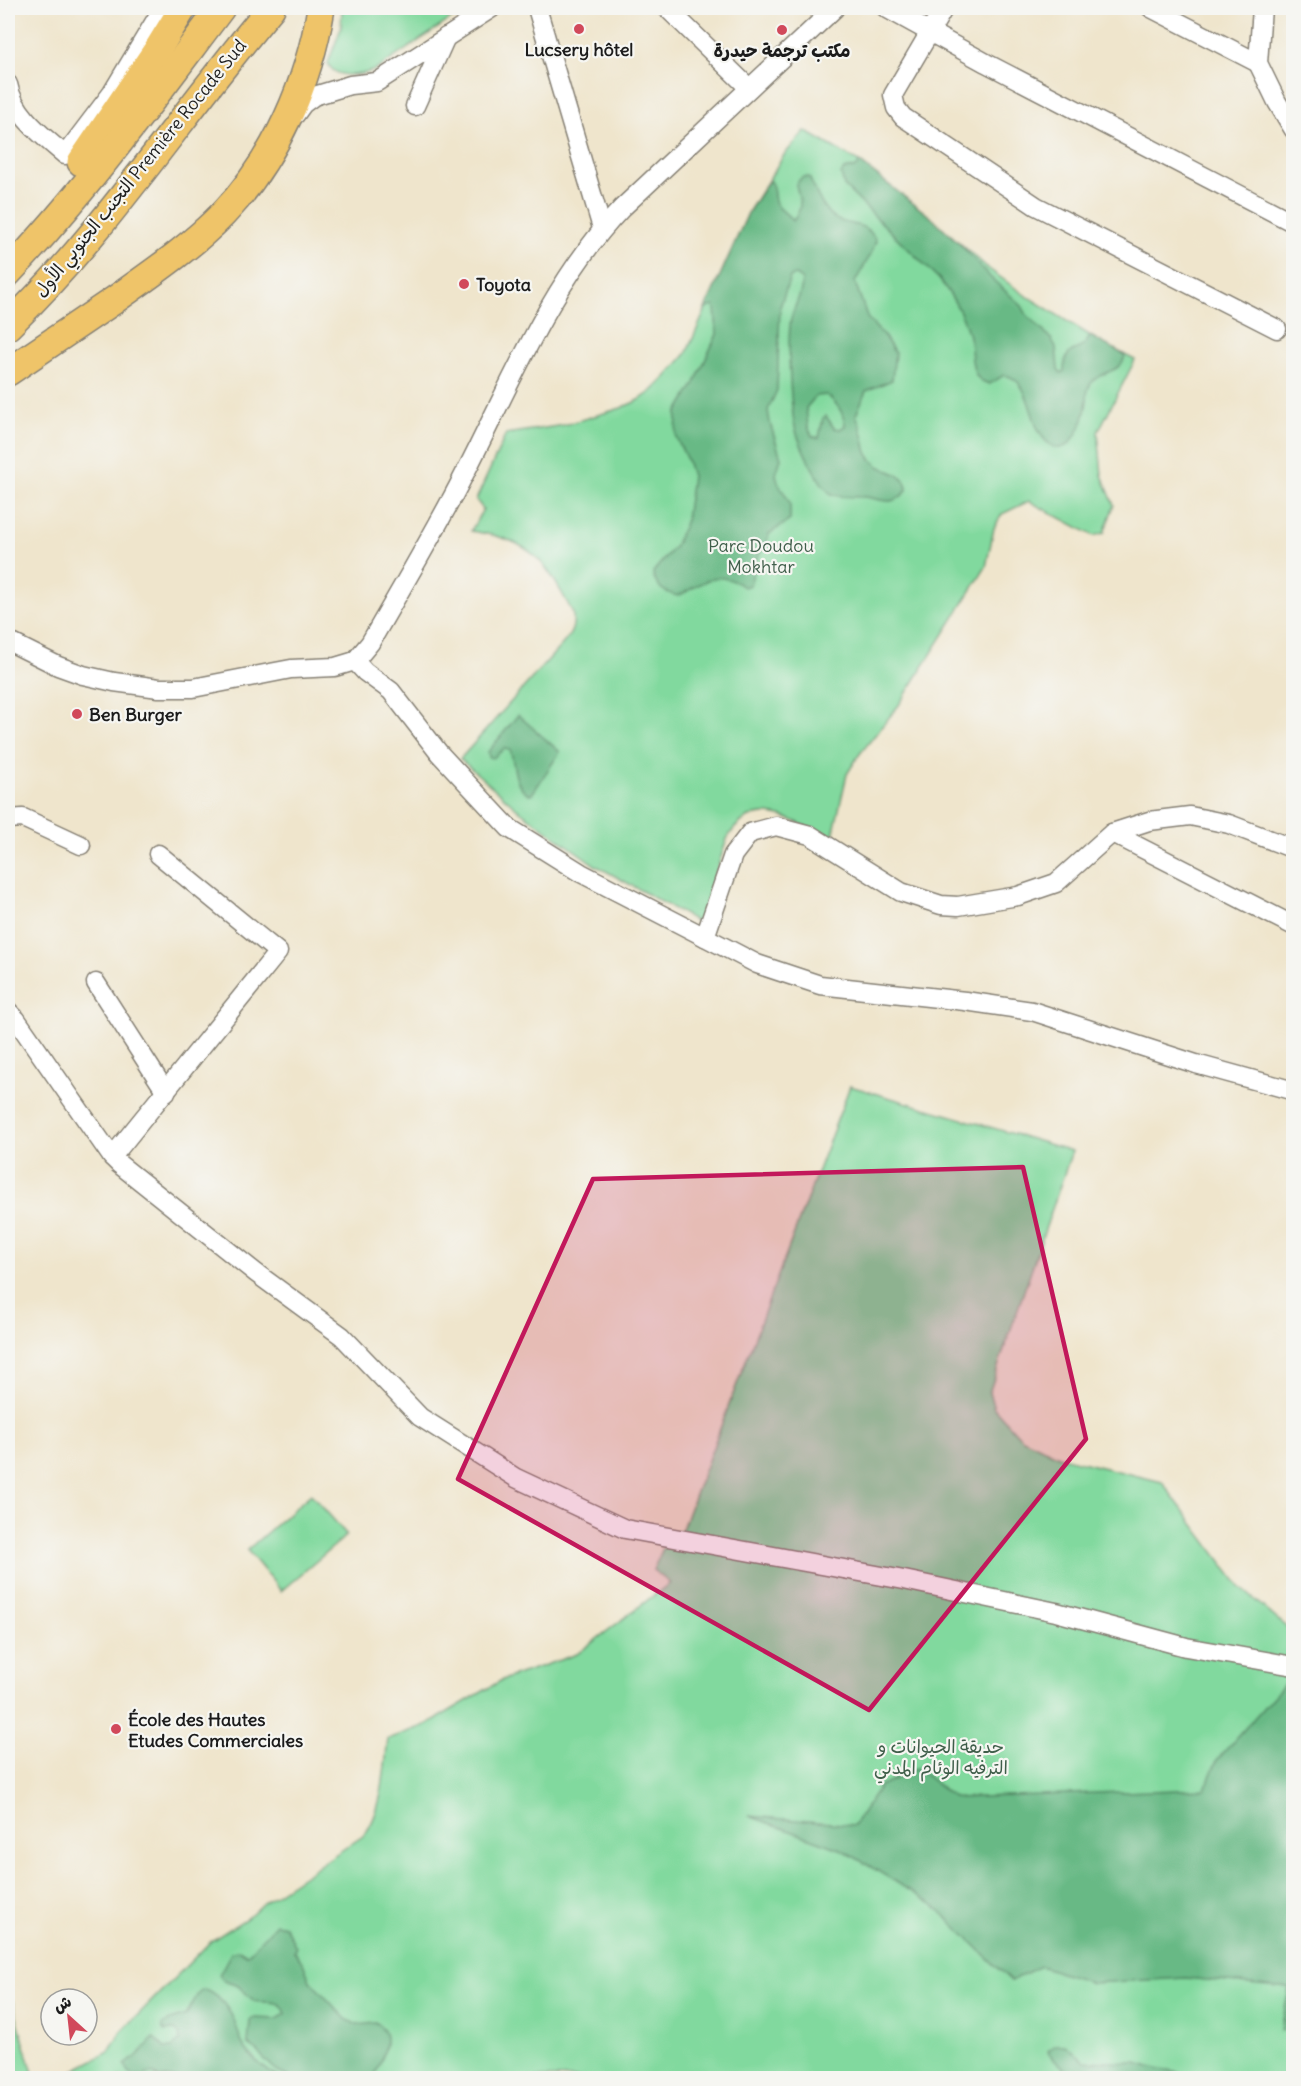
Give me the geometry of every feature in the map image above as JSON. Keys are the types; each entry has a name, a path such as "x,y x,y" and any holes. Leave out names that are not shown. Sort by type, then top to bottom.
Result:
{"highway":[{"path":"8,256 91,148 183,8"},
{"name":"التجنب الجنوبي الأول Première Rocade Sud","path":"8,273 50,227 221,8"},
{"name":"التجنب الجنوبي الأول Première Rocade Sud","path":"8,326 83,245 271,8"},
{"path":"8,372 138,284 207,229 235,201 274,143 299,93 318,30 321,8"}],"street":[{"path":"8,84 10,97 36,130 65,155 112,93 163,8"},
{"path":"274,143 303,104 314,96 350,85 377,82 492,8"},
{"path":"537,8 602,228"},
{"path":"667,8 749,88"},
{"path":"11,644 83,675 159,688 193,688 291,669 336,667 355,661 370,643 445,510 539,325 578,261 602,228 835,8"},
{"path":"886,8 1293,223"},
{"path":"945,8 893,95 896,108 903,117 1036,206 1277,329"},
{"path":"1151,8 1258,63"},
{"path":"1262,8 1258,63 1293,130"},
{"path":"415,106 446,37"},
{"path":"355,661 365,672 391,691 439,753 509,828 580,873 757,964 820,985 1032,1011 1196,1064 1293,1091"},
{"path":"705,937 733,855 750,833 776,826 810,835 901,892 941,905 958,906 1018,896 1056,882 1112,833 1149,821 1190,816 1229,824 1293,849"},
{"path":"8,819 23,818 81,845"},
{"path":"1112,833 1293,926"},
{"path":"112,1157 278,952 158,854"},
{"path":"96,983 166,1092"},
{"path":"8,1011 16,1019 112,1157 256,1274 342,1336 420,1417 516,1478 625,1529 903,1580 1056,1612 1185,1647 1293,1666"}],"highlighted area":[{"path":"1023,1167 1086,1439 869,1710 458,1479 593,1179"}],"green space":[{"path":"342,8 467,8 377,69 350,75 337,72 328,63 341,28"},
{"name":"Parc Doudou Mokhtar","path":"805,131 859,162 932,218 989,269 1025,295 1102,343 1135,360 1098,432 1102,475 1114,505 1104,533 1094,536 1029,501 1002,514 994,528 986,567 899,705 859,755 847,774 832,840 790,819 776,815 763,814 750,817 738,825 727,839 699,923 595,865 520,811 460,759 566,640 572,631 573,621 573,613 557,585 538,559 515,543 471,531 483,509 476,500 506,434 564,425 621,408 639,400 652,391 686,354 749,211 784,155"},
{"path":"859,162 932,218 1022,306 1027,315 1052,340 1056,347 1058,369 1061,373 1064,371 1070,352 1082,346 1090,336 1125,355 1119,366 1092,382 1088,390 1082,423 1068,444 1056,448 1045,440 1021,387 1014,379 1004,375 990,384 975,373 965,324 949,293 939,279 844,186 841,174 844,170 857,167"},
{"path":"802,177 809,177 825,209 833,217 862,227 872,234 876,241 855,282 868,319 884,336 895,353 892,380 866,391 856,415 871,458 879,466 903,479 907,490 898,499 888,501 834,495 826,489 811,466 797,434 793,411 789,343 792,314 801,290 802,280 796,275 790,277 780,307 777,390 768,410 781,458 776,474 790,503 790,520 769,534 757,558 750,585 744,587 725,578 717,578 703,582 678,596 673,595 658,585 653,572 675,546 686,520 692,476 676,437 677,413 694,385 717,334 715,308 713,306 705,309 749,211 769,180 777,205 793,221 800,206 796,184","holes":["827,395 842,412 845,426 840,429 834,428 826,416 823,418 819,438 812,436 808,427 806,408 816,396"]},
{"path":"518,715 560,752 532,794 524,790 517,780 510,750 504,749 493,758 489,757 488,752"},
{"name":"حديقة الحيوانات و الترفيه الوئام المدني","path":"850,1086 1072,1151 989,1393 994,1408 1021,1438 1061,1457 1162,1482 1240,1587 1293,1633 1293,2078 60,2078 109,2052 121,2032 211,1941 247,1918 264,1902 363,1836 370,1827 379,1804 388,1739 426,1725 502,1680 577,1654 670,1583 653,1570 665,1544 682,1529"},
{"path":"311,1494 347,1535 281,1591 247,1550"},
{"path":"1293,1674 1293,2033 1281,2030 1289,1988 1186,1978 1092,1983 1040,1966 1011,1981 934,1905 843,1850 749,1816 854,1825 880,1786 917,1768 954,1798 1205,1789 1217,1760"},
{"path":"276,1924 285,1926 296,1947 294,1951 303,1963 310,1981 346,2019 357,2025 375,2023 382,2028 386,2041 385,2049 374,2078 291,2078 278,2072 248,2043 250,2021 253,2018 277,2019 286,2014 284,2009 277,2003 254,2001 238,1986 224,1981 219,1975 231,1953 239,1950 247,1955"},
{"path":"8,1987 33,2073 15,2078 8,2078"},
{"path":"203,1990 214,1994 228,2009 241,2041 249,2053 264,2068 280,2078 158,2078 151,2073 137,2077 129,2072 125,2065 154,2038 165,2048 172,2048 180,2041 179,2034 175,2030 164,2031 162,2026 170,2020 186,2015 198,1994"},
{"path":"1055,2045 1065,2045 1085,2061 1137,2063 1200,2078 1039,2078 1047,2071 1063,2072 1066,2070 1049,2054 1048,2050"}],"place":[{"name":"Lucsery hôtel","path":"579,29"},
{"name":"مكتب ترجمة حيدرة","path":"782,30"},
{"name":"Toyota","path":"464,284"},
{"name":"Ben Burger","path":"77,714"},
{"name":"École des Hautes Etudes Commerciales","path":"116,1729"}]}
